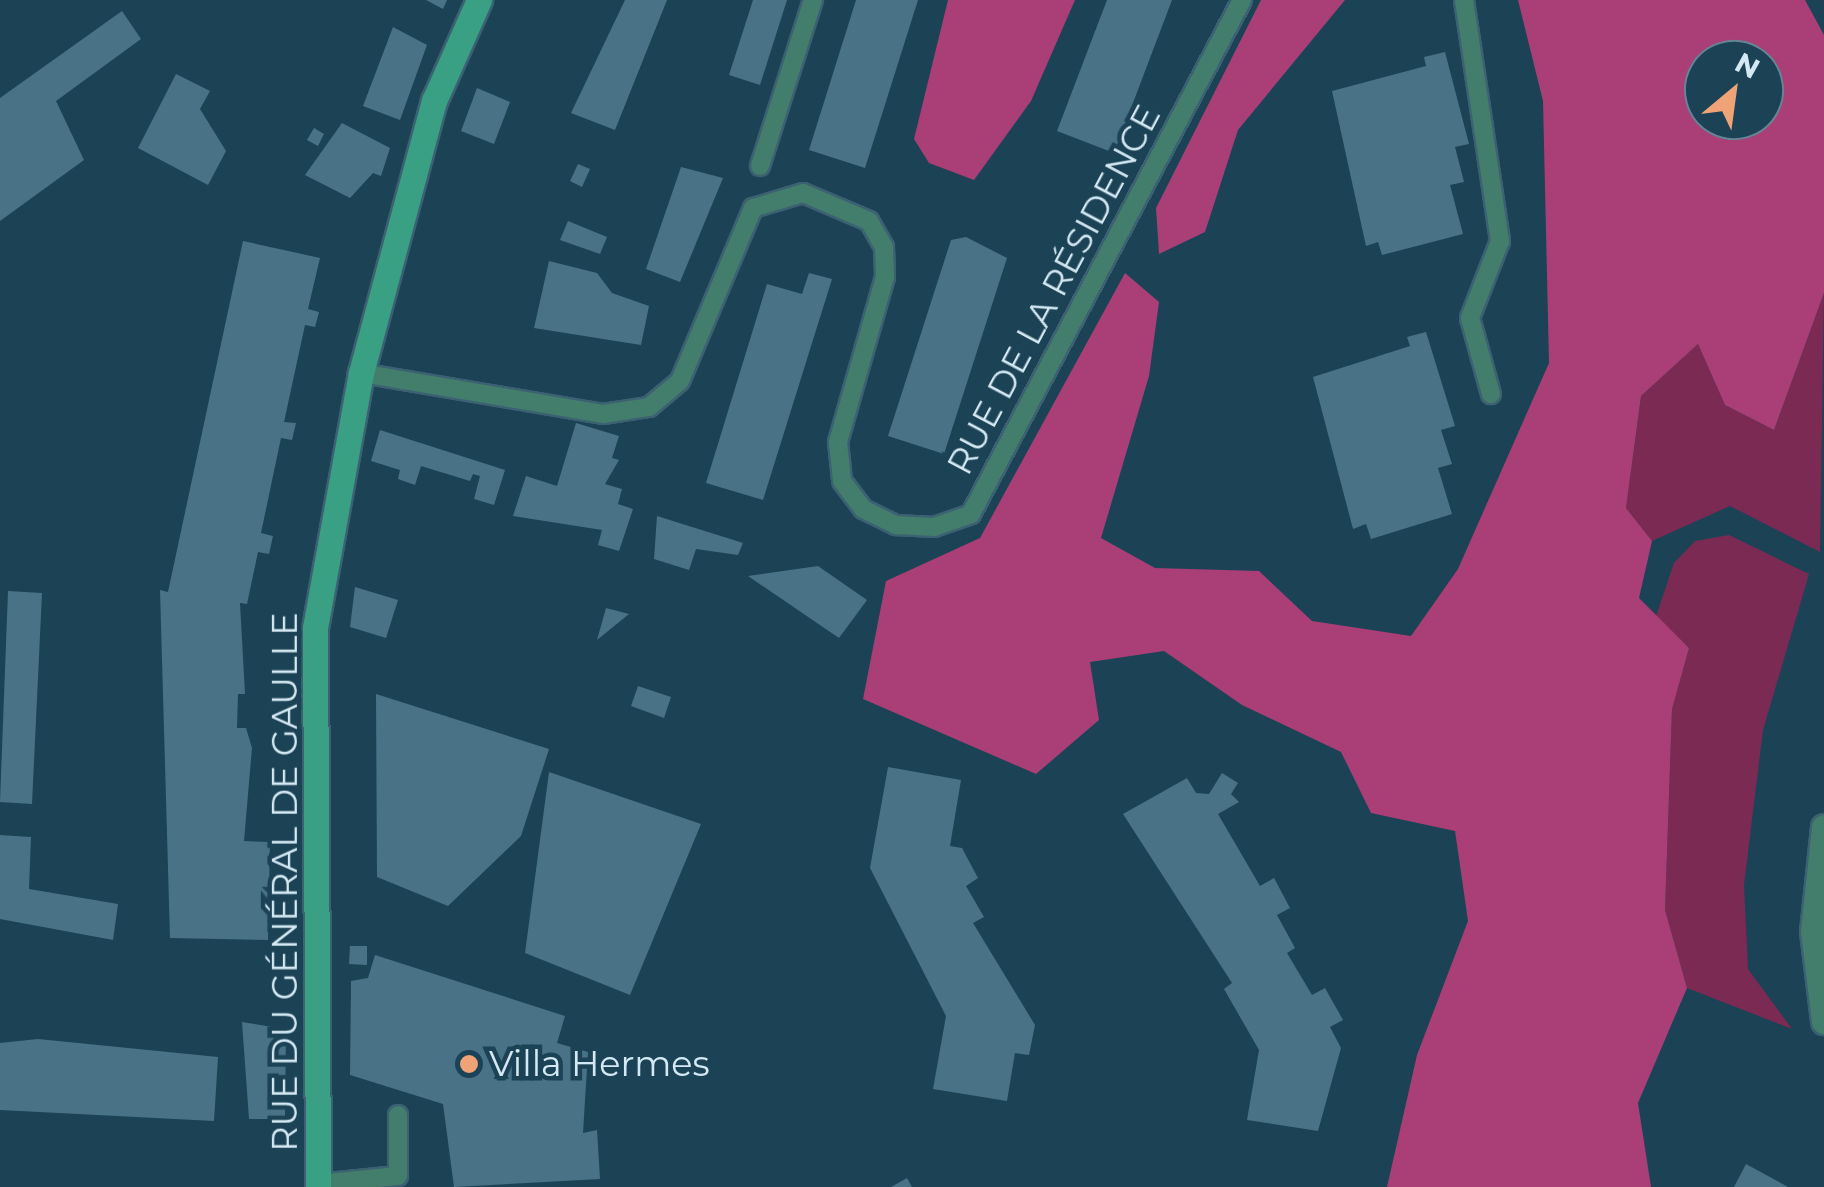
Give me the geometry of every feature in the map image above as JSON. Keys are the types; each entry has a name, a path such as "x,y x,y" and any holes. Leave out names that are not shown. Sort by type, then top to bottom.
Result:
{"main road":[{"name":"RUE DU GÉNÉRAL DE GAULLE","path":"318,1186 315,628 361,373 434,101 479,0"}],"street":[{"path":"1824,827 1813,930 1824,1021"}],"lane":[{"path":"760,166 813,0"},
{"name":"RUE DE LA RÉSIDENCE","path":"361,373 603,414 650,407 680,381 753,208 802,192 869,221 884,247 885,277 838,442 842,481 864,508 896,525 934,527 971,514 1242,0"},
{"path":"1464,0 1500,241 1470,318 1491,394"},
{"path":"318,1186 398,1176 398,1114"}],"shaded area":[{"path":"948,0 1075,0 1031,101 974,180 929,163 914,139"},
{"path":"1261,0 1345,0 1238,130 1205,232 1159,254 1156,208"},
{"path":"1518,0 1805,0 1824,35 1824,293 1774,430 1725,405 1698,344 1641,396 1626,508 1652,541 1639,598 1689,648 1672,709 1665,910 1687,988 1638,1103 1651,1187 1387,1187 1417,1055 1468,921 1455,831 1371,813 1341,752 1242,705 1164,651 1090,662 1099,720 1036,774 863,699 886,581 980,538 1125,273 1159,302 1149,376 1101,538 1155,568 1259,571 1312,621 1411,636 1458,569 1549,363 1543,101"},
{"path":"1824,293 1820,552 1730,506 1652,541 1626,508 1641,396 1698,344 1725,405 1774,430"},
{"path":"1729,535 1809,574 1763,730 1744,885 1748,969 1792,1029 1687,988 1665,910 1672,708 1689,648 1656,616 1674,563 1695,541"}],"building":[{"path":"426,0 447,0 443,9"},
{"path":"625,0 667,0 615,130 571,113"},
{"path":"753,0 787,0 760,85 729,75"},
{"path":"856,0 918,0 865,168 809,150"},
{"path":"1107,0 1172,0 1114,153 1057,131"},
{"path":"122,11 141,39 56,101 84,160 0,221 0,98"},
{"path":"393,27 427,45 400,120 363,106"},
{"path":"1445,52 1469,144 1455,147 1464,182 1450,185 1463,234 1382,255 1378,242 1366,246 1332,91 1426,66 1424,57"},
{"path":"176,74 210,91 200,109 226,151 208,185 138,148"},
{"path":"477,88 510,102 494,144 461,131"},
{"path":"342,123 390,148 381,176 373,173 350,198 305,175"},
{"path":"314,128 324,134 318,146 307,140"},
{"path":"578,164 590,169 582,187 570,181"},
{"path":"681,167 723,178 680,282 646,269"},
{"path":"568,221 607,237 600,254 560,240"},
{"path":"966,237 1007,258 944,454 888,436 951,240"},
{"path":"243,241 320,258 308,309 319,312 315,327 305,325 284,422 296,423 292,440 281,438 261,533 273,536 269,554 258,552 247,604 240,603 245,694 238,694 237,728 246,728 252,748 244,841 270,842 268,940 170,938 160,590 168,592"},
{"path":"549,261 597,273 612,293 649,306 641,345 534,328"},
{"path":"809,273 832,279 763,500 706,483 767,284 802,294"},
{"path":"1426,332 1455,426 1441,430 1452,464 1438,468 1452,514 1371,539 1366,524 1353,529 1313,377 1410,346 1407,337"},
{"path":"576,423 619,436 612,458 619,460 605,484 622,489 618,504 633,509 619,551 598,545 602,530 513,516 526,476 557,486"},
{"path":"380,430 505,470 494,505 474,499 480,476 473,474 470,481 421,466 415,485 398,479 400,470 371,461"},
{"path":"657,516 743,543 738,555 696,549 689,570 654,559"},
{"path":"818,566 867,600 839,638 748,576"},
{"path":"355,587 398,600 386,638 350,627"},
{"path":"8,591 42,593 32,804 0,802"},
{"path":"606,608 629,614 597,640"},
{"path":"638,686 671,697 664,718 631,706"},
{"path":"376,694 549,749 521,836 448,906 377,877"},
{"path":"888,767 961,780 950,846 962,848 978,878 966,886 984,917 973,923 1035,1025 1029,1055 1015,1053 1007,1101 933,1089 946,1016 870,868"},
{"path":"549,772 701,824 630,995 525,953"},
{"path":"1222,773 1238,783 1231,794 1239,802 1218,814 1260,886 1274,878 1290,908 1277,915 1295,948 1287,953 1312,995 1325,988 1343,1020 1330,1027 1341,1048 1318,1131 1247,1120 1259,1050 1224,989 1232,983 1123,814 1187,778 1196,793 1209,794"},
{"path":"0,835 31,837 29,889 118,904 113,940 0,919"},
{"path":"350,946 367,946 367,965 349,964"},
{"name":"Villa Hermes","path":"375,955 565,1016 557,1043 588,1052 583,1133 597,1130 600,1179 454,1187 443,1104 350,1075 351,981 368,978"},
{"path":"242,1022 286,1029 285,1119 249,1119"},
{"path":"38,1039 218,1057 214,1121 0,1110 0,1043"},
{"path":"1746,1164 1788,1187 1734,1187"},
{"path":"907,1178 912,1187 891,1187"}],"place":[{"name":"Villa Hermes","path":"469,1064"}]}
